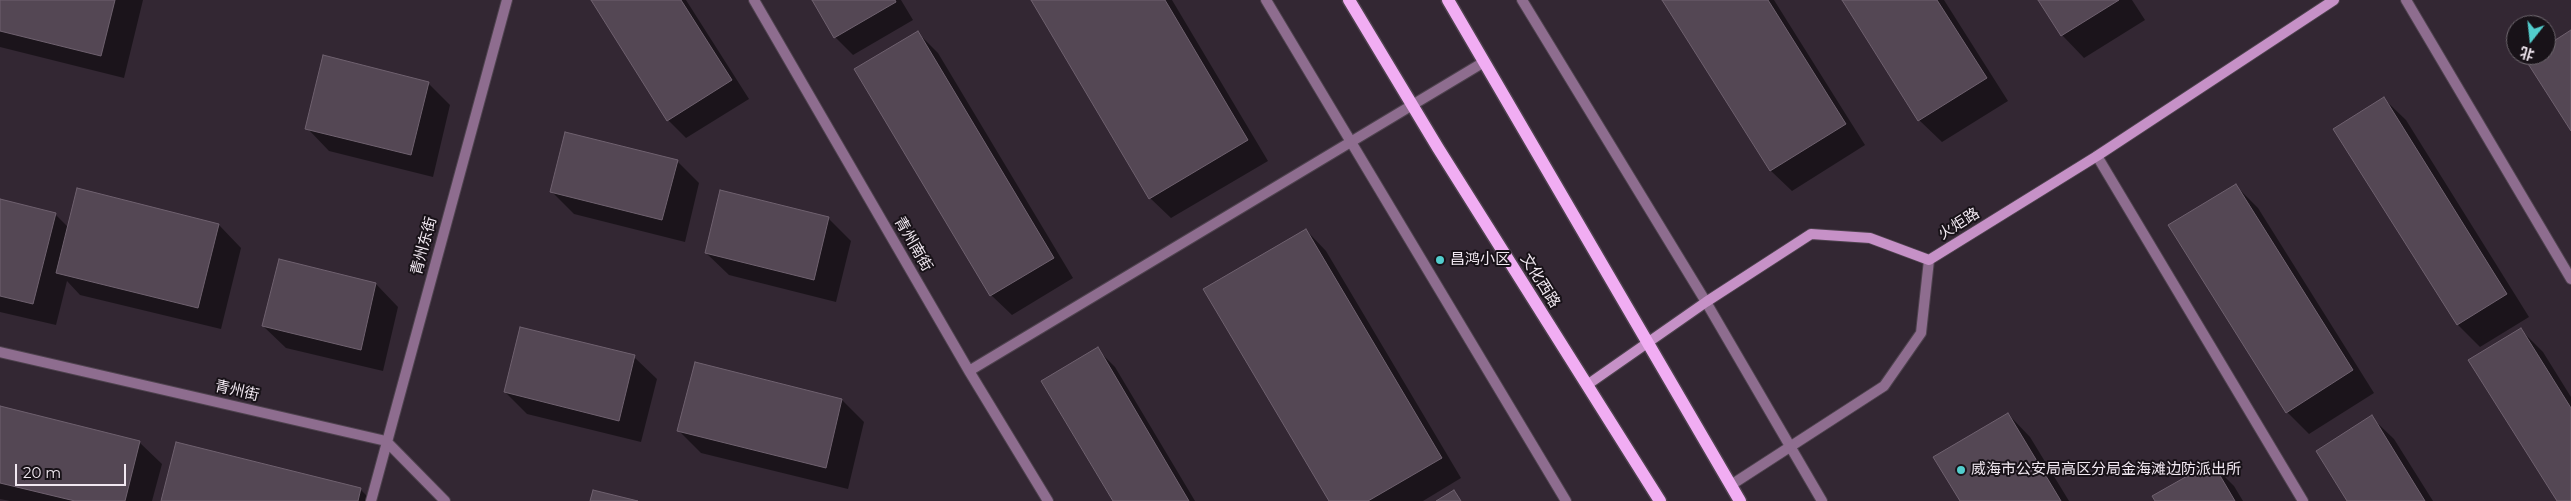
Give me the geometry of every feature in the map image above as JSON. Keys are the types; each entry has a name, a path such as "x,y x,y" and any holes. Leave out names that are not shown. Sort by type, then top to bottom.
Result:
{"main road":[{"name":"文化西路","path":"1349,0 1412,107 1660,501"},
{"path":"1448,0 1740,501"},
{"name":"火炬路","path":"1929,260 2097,156 2334,0"},
{"path":"1587,385 1706,302 1811,234 1870,238 1929,260"}],"street":[{"name":"青州东街","path":"371,501 507,0"},
{"name":"青州南街","path":"754,0 970,372 1048,501"},
{"path":"1266,0 1566,501"},
{"path":"1522,0 1706,302 1822,501"},
{"path":"2406,0 2571,279"},
{"path":"970,372 1484,62"},
{"path":"2097,156 2303,501"},
{"path":"1731,485 1884,386 1921,333 1929,260"},
{"name":"青州街","path":"0,352 386,441"},
{"path":"386,441 445,501"}],"building":[{"path":"0,0 115,0 101,56 0,31"},
{"path":"591,0 681,0 732,80 667,121"},
{"path":"812,0 895,0 896,2 834,38"},
{"path":"1031,0 1165,0 1248,140 1149,199"},
{"path":"1662,0 1768,0 1846,124 1770,171"},
{"path":"1842,0 1937,0 1987,78 1918,121"},
{"path":"2038,0 2119,0 2061,36"},
{"path":"2571,30 2571,131 2529,65 2556,65 2556,40"},
{"path":"918,31 1054,258 990,296 854,69"},
{"path":"323,55 429,82 411,155 305,129"},
{"path":"2384,97 2507,294 2457,325 2333,129"},
{"path":"565,132 678,160 662,220 550,192"},
{"path":"2236,184 2353,370 2286,413 2168,225"},
{"path":"77,188 219,224 198,308 56,273"},
{"path":"720,190 829,217 814,280 705,253"},
{"path":"0,199 56,213 33,304 0,296"},
{"path":"1306,229 1442,458 1368,501 1329,501 1203,289"},
{"path":"279,259 376,283 361,350 262,326"},
{"path":"520,327 635,355 619,421 504,392"},
{"path":"2521,328 2571,408 2571,501 2557,501 2468,360"},
{"path":"1098,347 1189,501 1113,501 1041,381"},
{"path":"695,362 842,399 826,468 677,431"},
{"path":"0,406 140,441 125,501 75,501 0,483"},
{"path":"2008,413 2061,501 1960,501 1933,457"},
{"path":"2372,415 2425,501 2347,501 2316,451"},
{"path":"176,442 361,488 358,501 161,501"},
{"path":"2212,462 2235,501 2155,501 2152,496"},
{"path":"593,490 638,501 590,501"},
{"path":"1454,490 1461,501 1436,501"}],"place":[{"name":"昌鸿小区","path":"1440,260"},
{"name":"威海市公安局高区分局金海滩边防派出所","path":"1961,470"}]}
